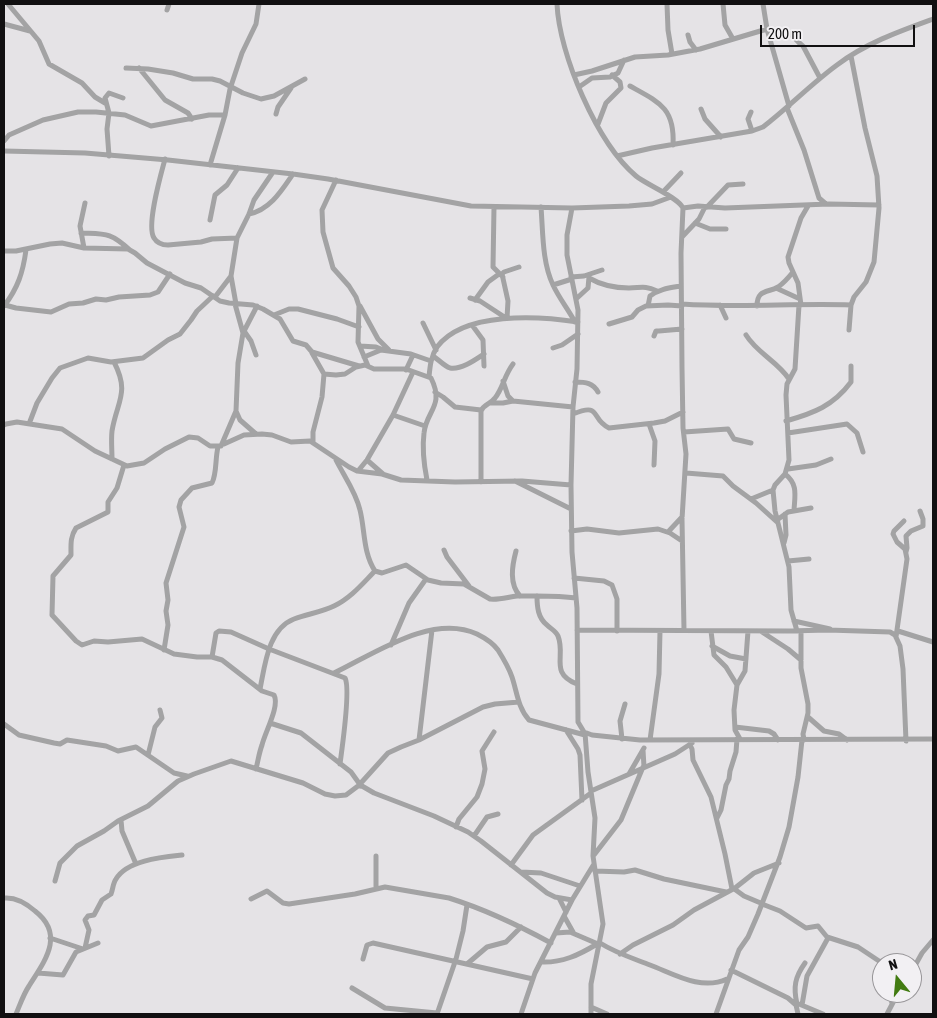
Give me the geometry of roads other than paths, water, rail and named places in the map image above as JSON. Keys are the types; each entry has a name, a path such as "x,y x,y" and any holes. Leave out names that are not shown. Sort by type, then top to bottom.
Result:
{"street":[{"path":"8,4 39,42 49,64 82,83 105,103"},
{"path":"167,10 169,4"},
{"path":"210,165 225,115 230,87 245,45 256,24 259,4"},
{"path":"557,4 563,42 579,87 598,124 618,156 636,175 655,189 682,204 683,208 681,286 683,412 686,454 682,517 684,630"},
{"path":"667,4 668,30 672,54"},
{"path":"723,4 726,25 733,39"},
{"path":"763,4 767,28 788,107 819,198 826,204"},
{"path":"618,156 652,148 752,131 763,127 820,78 851,56 891,34 932,20"},
{"path":"4,24 31,31"},
{"path":"574,74 592,71 635,57 696,50 767,28"},
{"path":"769,36 789,33 794,37 803,46 820,78"},
{"path":"688,35 690,42 696,50"},
{"path":"849,330 851,305 854,297 866,282 874,262 879,205 877,176 865,128 851,56"},
{"path":"579,87 592,78 598,79 612,76 621,69 624,60"},
{"path":"126,68 139,68 193,79 212,79 248,95 267,99 306,79"},
{"path":"139,68 164,100 188,113 192,119"},
{"path":"598,124 606,103 621,88 620,82 612,76"},
{"path":"630,86 654,100 666,111 672,122 673,145"},
{"path":"276,114 278,107 291,88"},
{"path":"109,156 107,130 109,113 105,103 106,95 109,93 123,98"},
{"path":"701,109 705,119 720,137"},
{"path":"4,141 9,135 18,131 56,117 78,112 125,114 151,126 209,115 225,115"},
{"path":"751,112 748,118 752,131"},
{"path":"4,151 165,160 293,174 336,180 472,206 572,208 652,204 671,197"},
{"path":"165,160 155,196 152,220 155,239 163,245 168,245 201,242 212,238 237,238"},
{"path":"210,220 213,198 218,191 227,185 238,168"},
{"path":"256,354 251,341 244,332 235,304 231,276 237,238 254,200 272,172"},
{"path":"663,192 681,173"},
{"path":"249,214 262,210 269,204 293,174"},
{"path":"336,180 322,210 323,232 334,268 356,297 359,306 380,342 390,350"},
{"path":"682,237 706,207 728,185 744,184"},
{"path":"84,203 80,226 84,248"},
{"path":"683,208 826,204 879,205"},
{"path":"716,1014 739,950 748,938 762,904 790,827 804,730 808,717 808,704 802,678 799,631 791,610 788,561 777,521 773,490 787,471 789,460 786,395 796,362 800,303 798,283 789,263 789,251 801,218 808,206"},
{"path":"494,207 494,267 501,275 508,309 507,318"},
{"path":"541,207 545,252 553,285 577,322"},
{"path":"572,208 567,235 567,255 576,299 578,334 573,407 571,485 571,530 577,630 578,722 585,734 591,792 596,818 593,856 602,924 591,984 591,1014"},
{"path":"695,223 710,229 726,229"},
{"path":"81,233 110,235 118,239 146,263 201,288 225,302 258,306 274,315 283,323 293,341 306,345 312,352 324,374 322,397 313,432 313,442"},
{"path":"4,252 26,250 56,243 84,248 123,248 132,251"},
{"path":"26,250 23,270 17,288 5,306 51,312 69,304 83,303 96,299 110,300 119,297 150,295 158,292 170,274"},
{"path":"507,318 492,308 472,299 488,282 504,272 519,267"},
{"path":"553,285 571,278 589,276 602,270"},
{"path":"757,306 758,298 762,293 776,288 793,272"},
{"path":"29,424 37,403 60,368 88,358 114,362 143,358 175,337 188,325 197,311 214,296 231,276"},
{"path":"589,276 595,282 609,286 631,288 643,286 657,291"},
{"path":"576,299 588,288 589,276"},
{"path":"648,306 650,296 657,291 681,286"},
{"path":"776,288 800,303"},
{"path":"609,324 632,317 638,310 648,306 668,304 757,306 800,303 851,305"},
{"path":"720,305 726,318"},
{"path":"224,444 236,411 238,363 244,332 258,306"},
{"path":"359,306 360,346 368,366"},
{"path":"274,315 289,309 298,309 359,326"},
{"path":"429,377 432,359 436,350 446,338 472,325 507,318 536,317 577,322"},
{"path":"423,323 436,350"},
{"path":"472,325 483,340 484,366"},
{"path":"654,336 659,331 682,329"},
{"path":"553,348 562,345 578,334"},
{"path":"746,336 752,346 784,371 790,379"},
{"path":"360,346 376,347 382,350"},
{"path":"364,357 382,350 390,350 432,359 455,368 470,364 484,354"},
{"path":"312,352 374,369 406,370 429,377 432,380 436,403 425,426 423,447 427,480"},
{"path":"406,370 413,354"},
{"path":"112,459 112,432 122,390 121,375 114,362"},
{"path":"490,403 498,393 503,380 513,364"},
{"path":"324,374 344,374 359,366"},
{"path":"786,421 821,410 834,401 851,382 851,366"},
{"path":"358,471 367,460 393,415 413,372"},
{"path":"503,380 508,396 513,401"},
{"path":"576,382 591,384 595,386 598,392"},
{"path":"435,392 455,407 481,410"},
{"path":"481,482 481,410 484,405 513,401 573,407"},
{"path":"573,414 585,410 594,411 604,426 609,428 665,421 683,412"},
{"path":"236,411 240,420 257,434"},
{"path":"393,415 425,426"},
{"path":"4,426 17,422 66,431 124,466 144,463 172,445 192,436 210,446 218,447 244,435 257,434 272,435 291,442 313,442 349,468 401,480 549,482 571,485"},
{"path":"648,424 655,441 654,464"},
{"path":"788,433 847,424 857,433 863,452"},
{"path":"684,432 728,429 734,439 751,444"},
{"path":"164,650 168,626 166,582 184,526 180,504 182,498 192,488 212,483 214,480 218,447"},
{"path":"334,458 360,509 369,559 375,571 382,573 406,565 426,579 441,583 459,583 469,586 490,598 520,596 576,598"},
{"path":"787,471 831,459"},
{"path":"367,460 386,476"},
{"path":"124,466 117,488 108,502 108,512 76,528 74,531 70,542 71,555 53,576 54,598 51,613 55,620 76,641 82,644 142,639 174,654 212,657 222,660 260,689 274,695 276,698 275,706 262,743 256,769"},
{"path":"787,471 796,489 794,510"},
{"path":"686,473 723,476 741,493 777,521"},
{"path":"514,481 571,509"},
{"path":"751,499 773,490"},
{"path":"777,521 785,514 794,510 811,508"},
{"path":"906,740 903,669 897,634 907,570 906,536 911,531 923,526 924,523 920,511"},
{"path":"784,545 786,535 785,514"},
{"path":"668,532 682,517"},
{"path":"904,521 893,534 894,538 904,547 906,552"},
{"path":"571,530 588,529 632,533 652,529 668,532 682,541"},
{"path":"444,550 447,557 469,586"},
{"path":"516,551 513,584 520,596"},
{"path":"788,561 809,559"},
{"path":"260,689 269,649 278,631 284,624 343,602 375,571"},
{"path":"574,578 604,581 612,585 617,599 617,631"},
{"path":"391,645 409,603 426,579"},
{"path":"537,596 540,617 545,624 555,631 559,638 559,665 561,671 565,677 577,684"},
{"path":"794,621 825,626 832,630"},
{"path":"334,673 391,645 432,630 450,628 470,631 490,642 496,648 512,677 525,716 532,722 566,730 622,739 648,740 933,739"},
{"path":"419,740 432,630"},
{"path":"577,630 832,630 890,632 933,642"},
{"path":"212,657 216,633 220,631 239,635 269,649 345,678 347,685 340,764"},
{"path":"629,775 648,740 659,674 660,631"},
{"path":"711,631 714,655 726,667 737,685"},
{"path":"717,818 721,810 736,752 738,739 734,710 737,685 745,671 748,631"},
{"path":"762,631 801,660"},
{"path":"712,646 730,656 746,659"},
{"path":"55,880 60,863 69,853 121,820 148,806 178,781 187,776 231,761 303,783 325,794 335,796 346,795 361,785 388,753 419,740 483,707 519,702"},
{"path":"622,739 620,721 625,704"},
{"path":"148,755 154,730 162,718 160,710"},
{"path":"808,717 824,731 840,734 847,740"},
{"path":"270,723 298,731 355,776 361,785 474,836 546,893 558,898 572,900"},
{"path":"4,724 18,735 60,744 67,740 106,746 118,752 136,747 174,774 187,776"},
{"path":"735,727 769,732 774,734 778,740"},
{"path":"566,730 580,755 582,800"},
{"path":"804,730 814,740"},
{"path":"456,827 459,819 477,797 485,769 482,751 494,732"},
{"path":"511,865 533,835 591,792 602,785 675,754 696,741"},
{"path":"690,745 693,760 710,792 732,889 780,911 806,928 820,927 828,938 858,947 872,956"},
{"path":"593,856 621,820 644,767 644,748"},
{"path":"351,791 355,776"},
{"path":"474,836 486,818 498,814"},
{"path":"121,820 122,831 136,864"},
{"path":"84,948 89,930 84,922 86,918 94,915 102,900 111,894 114,880 120,874 136,864 182,855"},
{"path":"376,856 376,888"},
{"path":"521,1014 541,962 572,900 594,863"},
{"path":"620,954 635,943 673,925 694,910 732,889 754,873 778,863"},
{"path":"595,871 624,872 635,870 664,879 726,892"},
{"path":"520,872 541,873 580,886"},
{"path":"251,899 267,891 283,903 289,904 355,894 385,887 449,898 521,927 551,943"},
{"path":"4,898 23,902 42,916 47,924 50,938 48,953 24,994 16,1014"},
{"path":"558,898 573,932"},
{"path":"352,988 385,1008 437,1014 455,961 463,931 467,905"},
{"path":"467,964 487,947 506,942 521,927"},
{"path":"559,927 566,932"},
{"path":"556,933 573,932 620,954 696,982 718,983 727,980"},
{"path":"50,938 84,948"},
{"path":"798,1004 807,976 828,938"},
{"path":"922,953 933,940"},
{"path":"38,973 63,975 76,952 98,943"},
{"path":"363,959 367,945 373,943 533,979"},
{"path":"68,944 73,956"},
{"path":"541,962 561,961 599,944"},
{"path":"798,1014 798,1004 794,989 795,982 805,963"},
{"path":"731,970 770,988 798,1004 823,1014"},
{"path":"887,1014 892,1003"},
{"path":"591,1007 607,1014"}]}
